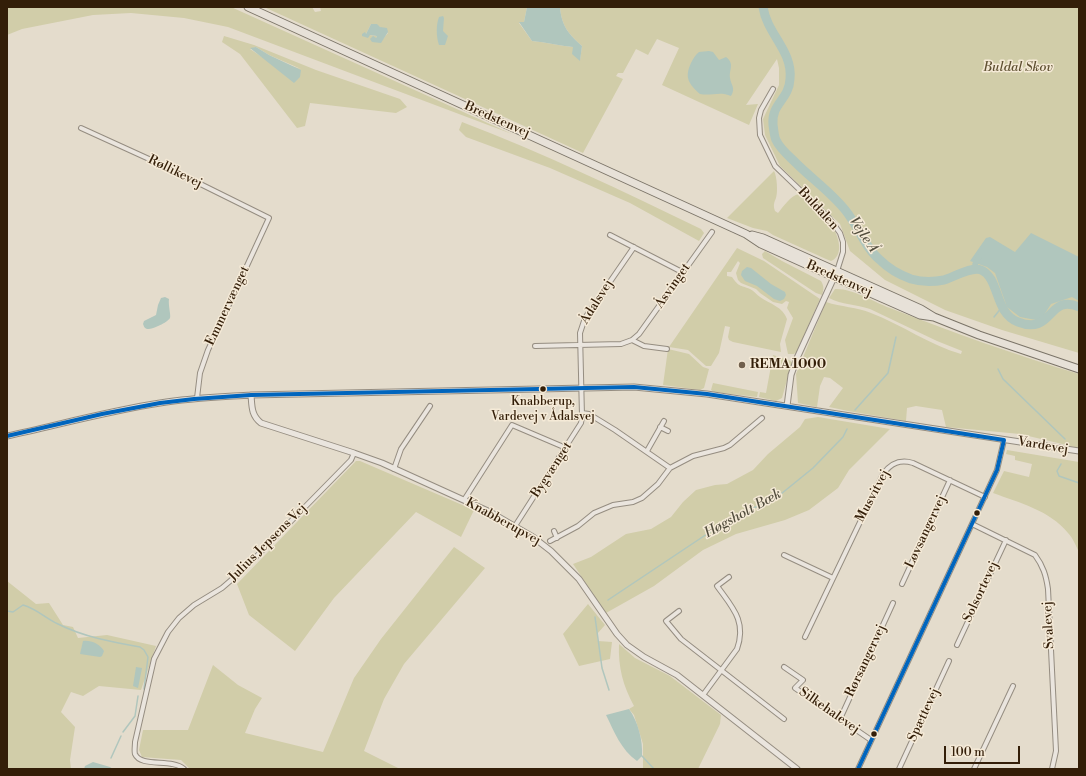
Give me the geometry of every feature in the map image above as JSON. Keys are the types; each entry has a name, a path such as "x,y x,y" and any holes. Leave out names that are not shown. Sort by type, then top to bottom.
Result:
{"highway":[{"name":"Bredstenvej","path":"248,7 746,234 761,244 921,309 934,317 987,338 1079,369"}],"street":[{"name":"Buldalen","path":"773,89 761,110 759,118 760,135 775,166 829,218 840,233 843,242 843,252 835,274 797,358 791,375 787,406"},
{"name":"Røllikevej","path":"81,128 160,164 269,218"},
{"name":"Emmervænget","path":"197,398 200,373 208,350 269,218"},
{"name":"Åsvinget","path":"632,340 639,334 712,232"},
{"path":"610,235 682,272"},
{"name":"Ådalsvej","path":"582,387 580,333 584,318 634,247"},
{"path":"535,346 621,344 632,340 644,346 667,349"},
{"name":"Bygvænget","path":"515,526 581,423 582,387"},
{"name":"Vardevej","path":"7,436 124,410 197,398 251,395 634,387 669,389 1079,451"},
{"name":"Knabberupvej","path":"251,395 255,418 261,423 354,453 394,469 464,500 533,537 566,564 579,579 617,634 627,645 644,657 676,675 797,769"},
{"path":"394,469 401,449 430,406"},
{"path":"582,413 588,414 595,418 647,451 670,468"},
{"path":"550,541 578,526 600,510 613,505 633,502 642,498 658,484 670,468 693,456 730,445 762,418"},
{"path":"647,451 664,421"},
{"path":"464,500 512,425 566,448"},
{"path":"660,427 668,431"},
{"path":"859,769 871,740 997,470 1004,440"},
{"name":"Julius Jepsens Vej","path":"184,769 181,766 171,763 139,760 135,752 135,742 152,666 161,644 179,618 194,605 222,588 244,569 351,460 354,453"},
{"name":"Musvitvej","path":"805,637 883,474 888,467 895,462 907,461 985,496"},
{"name":"Løvsangervej","path":"902,584 950,480"},
{"name":"Svalevej","path":"972,524 1035,555 1042,563 1046,575 1056,750 1052,769"},
{"path":"554,531 557,538"},
{"name":"Solsortevej","path":"957,645 1006,540"},
{"path":"784,555 833,578"},
{"path":"703,695 737,649 741,634 741,625 737,615 717,586 729,577"},
{"name":"Rørsangervej","path":"840,719 893,603"},
{"path":"679,611 666,621 681,639 784,719"},
{"name":"Spættevej","path":"899,769 949,661"},
{"name":"Silkehalevej","path":"784,667 803,680 795,688 871,740"},
{"path":"974,769 1013,686"}],"green space":[{"path":"7,7 231,7 512,134 228,27 184,18 131,13 93,15 22,29 7,35"},
{"name":"Buldal Skov","path":"264,7 312,7 315,12 321,11 320,7 527,7 524,22 519,23 532,41 573,47 580,60 582,46 570,34 564,25 561,15 561,7 1079,7 1079,353 1002,330 945,310 885,280 850,251 840,224 780,166 765,135 763,119 779,85 779,68 777,59 746,105 758,104 749,125 662,85 679,48 657,39 648,55 636,49 623,73 618,73 616,76 623,79 583,153","holes":["371,24 380,27 388,33 382,40 371,38 376,38 377,36 362,34 366,34"]},
{"path":"224,36 254,45 316,70 400,99 407,107 396,113 310,103 305,126 297,128 240,54 222,42","holes":["256,47 269,55 301,69 262,57 250,49"]},
{"path":"462,122 523,146 583,173 701,229 704,233 699,241 630,203 550,168 466,137 459,130"},
{"path":"774,171 777,188 777,195 774,204 775,211 778,213 787,202 796,195 799,194 803,197 822,214 835,232 839,251 835,259 831,261 767,231 753,228 727,218"},
{"path":"737,248 764,261 820,299 797,351 794,354 788,354 785,340 793,318 787,308 789,302 786,301 782,304 773,302 756,289 741,283 738,280 736,273 740,263 738,261 731,272 727,272 727,276 732,277 736,283 751,290 782,311 787,319 780,344 781,352 733,342 729,340 728,337 730,327 725,326 719,353 711,366 706,366 688,350 669,347"},
{"path":"765,251 821,281 823,284 822,295 816,293 763,258 762,254"},
{"path":"835,289 842,289 856,293 890,308 960,334 1079,374 1079,448 1020,434 946,427 942,410 916,406 907,408 906,421 829,407 843,388 830,378 824,377 820,386 817,407 798,403 796,374 826,302 866,311 950,350 961,354 962,351 937,341 870,309 839,302 829,298"},
{"path":"668,349 689,354 703,367 709,369 704,388 700,390 663,385"},
{"path":"773,355 792,362 782,398 776,401 759,397 760,392 766,393"},
{"path":"713,383 758,392 757,397 714,392 711,390"},
{"path":"818,417 890,429 849,470 838,488 809,510 785,520 736,534 703,550 654,586 606,613 573,564 591,557 626,534 651,529 671,517 683,502 696,490 715,485 727,484 753,470 768,454 800,427 805,419"},
{"path":"1007,450 1079,462 1079,552 1070,535 1052,518 1034,508 993,493 1004,471 1029,477 1032,464 1015,460 1015,456 1006,454"},
{"path":"356,461 360,461 474,510 461,537 416,512 334,598 295,651 249,615 237,584"},
{"path":"454,547 485,568 404,664 384,699 364,751 400,769 190,769 181,760 142,757 139,750 143,730 188,730 213,665 238,685 262,698 255,709 245,733 323,752 354,678 381,639"},
{"path":"7,581 36,604 49,603 63,625 73,627 78,638 107,635 156,646 141,690 99,686 83,696 71,692 61,712 75,727 70,760 71,769 7,769"},
{"path":"588,604 605,625 597,634 598,641 612,642 610,659 579,666 563,634"},
{"path":"619,644 635,658 670,676 721,715 720,724 698,769 643,769 643,744 634,715 629,709 634,706 622,676 619,661"}],"shaded area":[{"path":"527,7 561,7 561,15 564,25 570,34 582,46 580,61 572,54 573,47 532,41 519,22 524,22"},
{"path":"443,16 443,31 448,36 445,45 439,45 437,23 439,17"},
{"path":"371,24 377,24 380,27 387,28 388,32 381,43 372,42 370,39 373,36 376,38 377,36 370,35 368,38 362,36 365,32 366,34"},
{"path":"256,47 269,55 301,70 300,77 294,83 250,48"},
{"path":"699,52 713,52 719,60 726,57 731,64 730,78 733,89 731,96 723,94 700,94 690,84 688,73 694,57"},
{"path":"1031,233 1079,257 1079,301 1072,297 1051,304 1042,318 1036,320 1020,317 1007,307 995,273 987,267 970,261 986,238 990,237 1015,252"},
{"path":"747,267 751,268 771,284 785,292 786,295 784,299 780,301 774,299 757,286 745,281 741,275 742,271"},
{"path":"165,297 169,299 170,318 159,326 146,329 143,324 144,321 156,315 161,298"},
{"path":"83,641 98,644 104,651 102,656 80,654"},
{"path":"136,667 142,668 138,688 133,686"},
{"path":"629,709 637,725 642,744 642,756 637,761 631,757 622,746 606,715"},
{"path":"93,762 113,769 84,769 85,766"}],"waterway":[{"name":"Vejle Å","path":"763,7 765,17 784,51 790,69 790,79 787,92 777,106 773,118 774,135 776,140 785,152 840,204 870,249 883,263 894,271 919,281 944,280 973,269 981,270 987,274 991,280 1001,304 1010,318 1029,325 1038,324 1045,320 1061,305 1069,304 1079,307"},
{"path":"977,269 975,264 979,257"},
{"path":"994,317 1002,307"},
{"name":"Høgsholt Bæk","path":"855,410 888,373 896,337"},
{"path":"998,369 1003,379 1065,439"},
{"name":"Høgsholt Bæk","path":"608,600 731,518 776,498 813,468 843,437 847,429"},
{"path":"1061,464 1057,471 1059,476 1079,483"},
{"path":"7,611 13,612 23,605 68,629 88,636 140,647 144,650 148,657 144,689"},
{"name":"Høgsholt Bæk","path":"595,617 602,668 609,690"},
{"path":"123,732 135,716 138,696"},
{"path":"111,758 121,736"},
{"name":"Høgsholt Bæk","path":"642,756 654,769"}],"transit line":[{"path":"7,436 102,414 160,403 194,399 251,395 634,387 707,394 1004,440 997,470 858,769"}],"place":[{"name":"REMA 1000","path":"742,365"},
{"name":"Knabberup, Vardevej v Ådalsvej","path":"543,389"}]}
